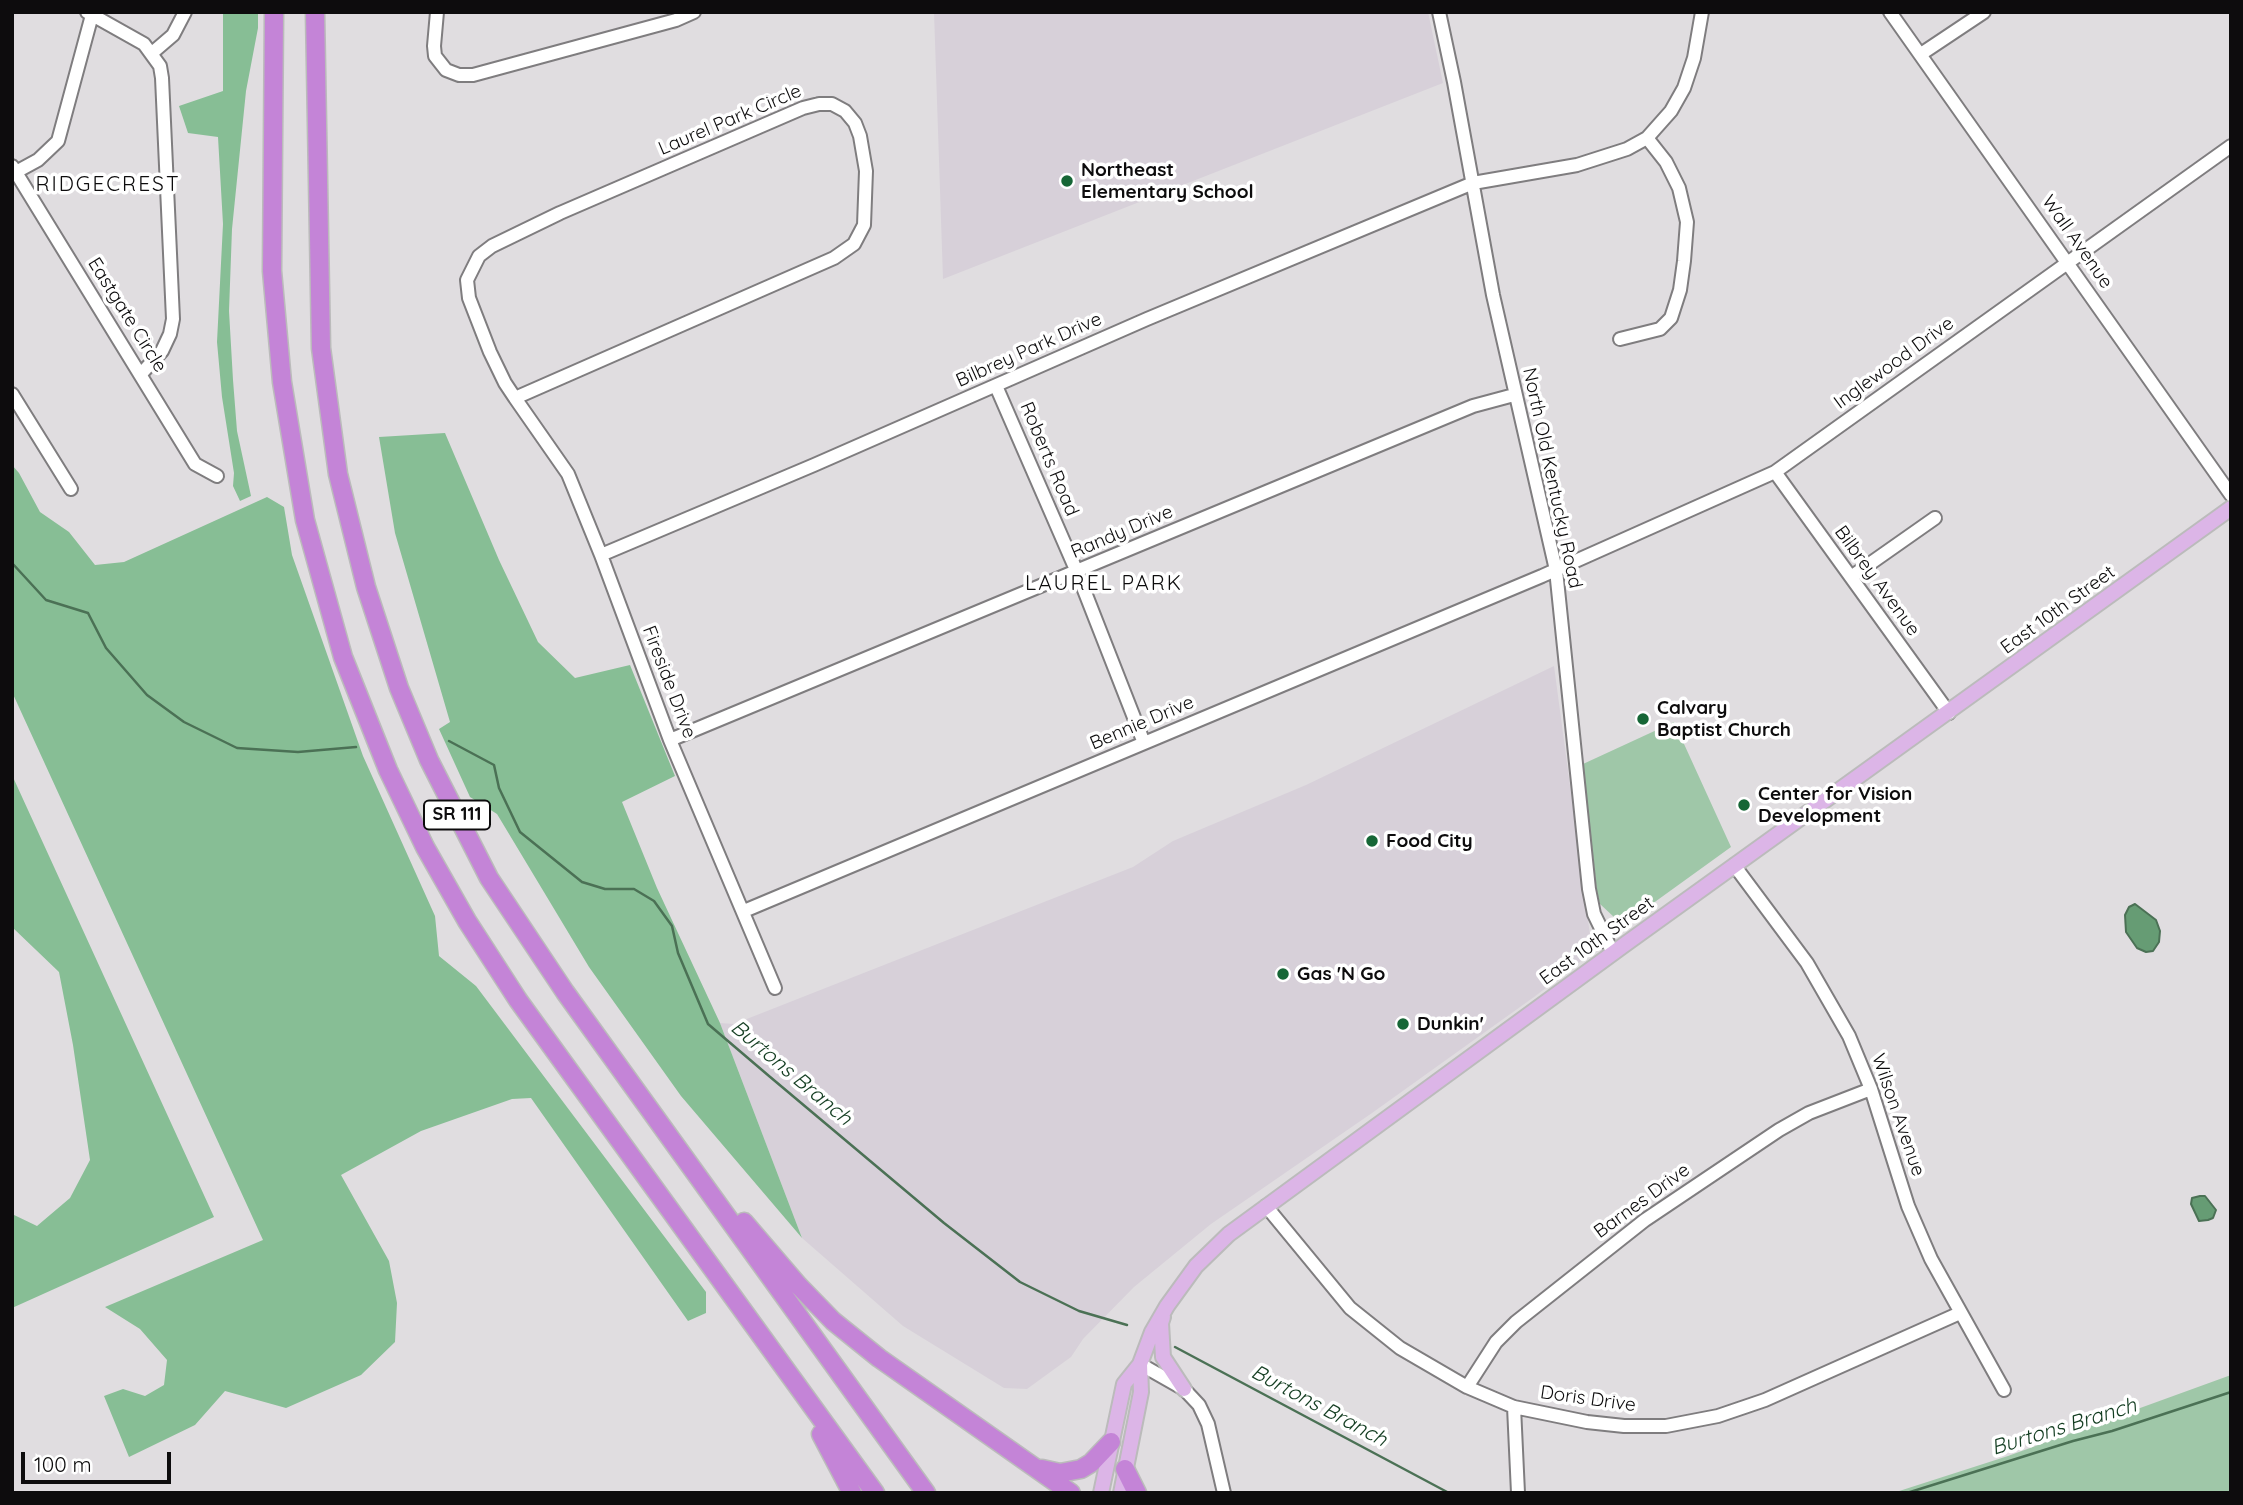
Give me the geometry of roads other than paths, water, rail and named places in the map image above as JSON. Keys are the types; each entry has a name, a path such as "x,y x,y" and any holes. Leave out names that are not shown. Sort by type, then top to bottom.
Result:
{"highway":[{"name":"SR 111","path":"274,12 272,271 282,382 305,520 343,657 388,770 425,847 467,921 518,1000 876,1493"},
{"name":"SR 111","path":"315,12 321,348 338,474 366,587 399,688 424,748 489,878 565,992 926,1493"},
{"path":"676,1146 833,1321 879,1358 1071,1493"},
{"path":"721,1279 799,1396 852,1493"},
{"path":"1036,1467 1059,1473 1081,1469 1091,1463 1111,1442"},
{"path":"1125,1469 1137,1493"}],"main road":[{"name":"East 10th Street","path":"1101,1493 1124,1384 1140,1364 1152,1332 1167,1306 1196,1266 1230,1234 1734,865 2231,509"},
{"path":"1167,1306 1161,1323 1163,1357 1184,1390"},
{"path":"1121,1493 1141,1392 1140,1364"}],"street":[{"path":"152,53 173,35 185,12"},
{"path":"437,12 434,46 439,63 446,70 459,75 473,75 676,20 694,12"},
{"name":"North Old Kentucky Road","path":"1440,12 1514,395 1556,570 1589,889 1594,914 1613,953"},
{"path":"1620,339 1660,329 1671,318 1680,290 1687,222 1679,188 1666,162 1647,138 1671,111 1684,88 1694,58 1702,12"},
{"name":"Wall Avenue","path":"1890,12 2231,495"},
{"path":"1921,54 1984,12"},
{"path":"14,169 38,160 58,141 89,14 144,44 160,66 162,78 173,319 162,351 141,374"},
{"name":"Laurel Park Circle","path":"832,104 845,111 855,123 860,136 866,171 864,225 854,244 834,258 515,398 489,352 469,299 467,280 479,256 492,246 560,214 803,108 832,104"},
{"name":"Bilbrey Park Drive","path":"601,555 1147,319 1473,183 1577,165 1614,154 1647,138"},
{"name":"Inglewood Drive","path":"1556,570 1775,472 2231,146"},
{"name":"Eastgate Circle","path":"14,169 195,464 216,476"},
{"name":"Roberts Road","path":"996,386 1077,572 1144,743"},
{"path":"12,394 71,489"},
{"name":"Randy Drive","path":"670,740 1473,406 1514,395"},
{"name":"Fireside Drive","path":"515,398 568,474 670,740 775,988"},
{"name":"Bilbrey Avenue","path":"1775,472 1949,713"},
{"path":"1851,577 1935,518"},
{"name":"Bennie Drive","path":"744,911 1556,570"},
{"name":"Wilson Avenue","path":"1734,865 1807,963 1849,1036 1871,1088 1908,1206 1931,1259 2004,1390"},
{"name":"Barnes Drive","path":"1467,1387 1496,1342 1516,1322 1645,1220 1779,1130 1809,1113 1871,1088"},
{"name":"Doris Drive","path":"1266,1206 1350,1308 1400,1348 1467,1387 1514,1407 1587,1422 1624,1426 1666,1426 1718,1416 1765,1400 1960,1313"},
{"path":"1140,1364 1184,1390 1199,1405 1208,1424 1224,1493"},
{"path":"1514,1407 1518,1493"}],"waterway":[{"name":"Burtons Branch","path":"12,563 46,600 88,613 106,648 147,695 184,722 237,748 298,752 356,747"},
{"name":"Burtons Branch","path":"449,741 494,765 499,788 520,832 582,882 605,889 634,889 654,901 672,926 678,953 708,1024 944,1223 1020,1282 1079,1311 1127,1325"},
{"name":"Burtons Branch","path":"1175,1347 1449,1493"},
{"name":"Burtons Branch","path":"1907,1493 2231,1392"}],"place":[{"name":"Northeast Elementary School","path":"1067,181"},
{"name":"Calvary Baptist Church","path":"1643,719"},
{"name":"Center for Vision Development","path":"1744,805"},
{"name":"Food City","path":"1372,841"},
{"name":"Gas 'N Go","path":"1283,974"},
{"name":"Dunkin'","path":"1403,1024"}],"district":[{"name":"RIDGECREST","path":"108,185"},
{"name":"LAUREL PARK","path":"1104,584"}]}
